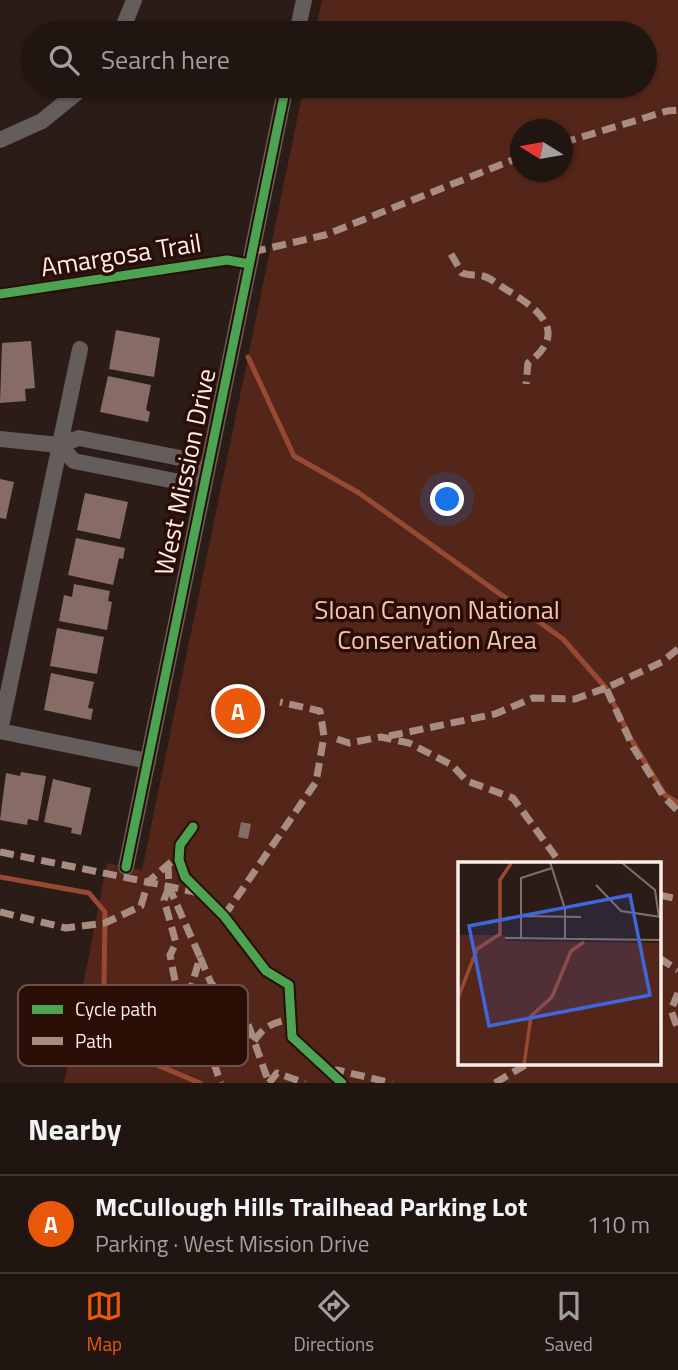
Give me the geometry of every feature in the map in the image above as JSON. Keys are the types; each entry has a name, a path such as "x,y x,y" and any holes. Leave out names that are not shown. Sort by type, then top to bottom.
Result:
{"street":[{"path":"126,21 134,0"},
{"path":"300,21 304,0"},
{"path":"0,140 42,121 70,98"},
{"name":"West Mission Drive","path":"126,867 284,98"},
{"path":"80,349 0,731 148,761"},
{"path":"0,439 59,444 79,438 185,459 205,475"},
{"path":"59,444 74,461 180,482 205,475"}],"path":[{"path":"193,827 180,845 179,860 185,877 224,916 266,971 289,985 292,1037 342,1083"}],"green space":[{"name":"Sloan Canyon National Conservation Area","path":"322,0 678,0 678,1083 64,1083 67,1066 248,1066 248,985 83,985 107,863 142,870 302,98 657,98 657,21 318,21"}],"building":[{"path":"116,330 160,338 154,377 109,369"},
{"path":"31,341 35,388 25,389 26,401 0,403 2,343"},
{"path":"108,376 151,385 146,410 150,412 148,422 100,412"},
{"path":"0,479 14,482 6,519 0,518"},
{"path":"85,493 128,502 120,539 77,530"},
{"path":"76,538 125,548 123,559 119,558 113,585 68,575"},
{"path":"74,584 110,591 108,601 112,602 107,630 59,621 64,595 72,597"},
{"path":"57,628 104,637 97,674 50,666"},
{"path":"51,673 94,682 88,708 93,709 91,720 44,710"},
{"path":"21,772 46,776 38,821 28,819 27,825 0,820 6,773 20,776"},
{"path":"53,779 91,788 81,835 71,833 72,828 44,822"},
{"path":"241,822 251,824 248,839 238,837"}],"waterway":[{"path":"248,357 294,456 359,493 563,639 606,688 631,739 665,795 678,803"},
{"path":"0,877 89,893 105,912 104,985"},
{"path":"159,1066 200,1083"}],"marked path":[{"path":"573,140 678,110"},
{"path":"252,252 325,235 510,161"},
{"path":"451,254 462,273 492,280 529,305 545,322 547,341 528,363 526,384"},
{"path":"678,649 662,662 606,688 633,747 664,797 678,811"},
{"path":"389,736 495,714 533,698 575,699 606,688"},
{"path":"224,916 316,782 324,736 320,711 280,702"},
{"path":"337,739 349,743 381,737 409,743 452,765 467,781 513,798 560,862"},
{"path":"0,852 148,882 171,862"},
{"path":"168,865 169,887 200,957 192,985"},
{"path":"0,912 66,928 105,923 141,906 148,882 199,893"},
{"path":"169,887 164,900 176,943 170,955 176,985"},
{"path":"660,895 678,899"},
{"path":"200,957 213,985"},
{"path":"660,959 678,970"},
{"path":"678,993 671,1010 678,1030"},
{"path":"254,1041 270,1026 291,1019"},
{"path":"248,1024 269,1083"},
{"path":"215,1066 221,1083"},
{"path":"495,1083 524,1066"},
{"path":"331,1073 337,1070 392,1083"},
{"path":"269,1083 277,1073 305,1083"}],"cycle path":[{"path":"126,867 284,98"},
{"name":"Amargosa Trail","path":"0,294 227,260 249,264"},
{"path":"193,827 180,845 179,860 185,877 224,916 266,971 289,985 292,1037 342,1083"}],"place":[{"name":"McCullough Hills Trailhead Parking Lot","path":"238,711"}]}
